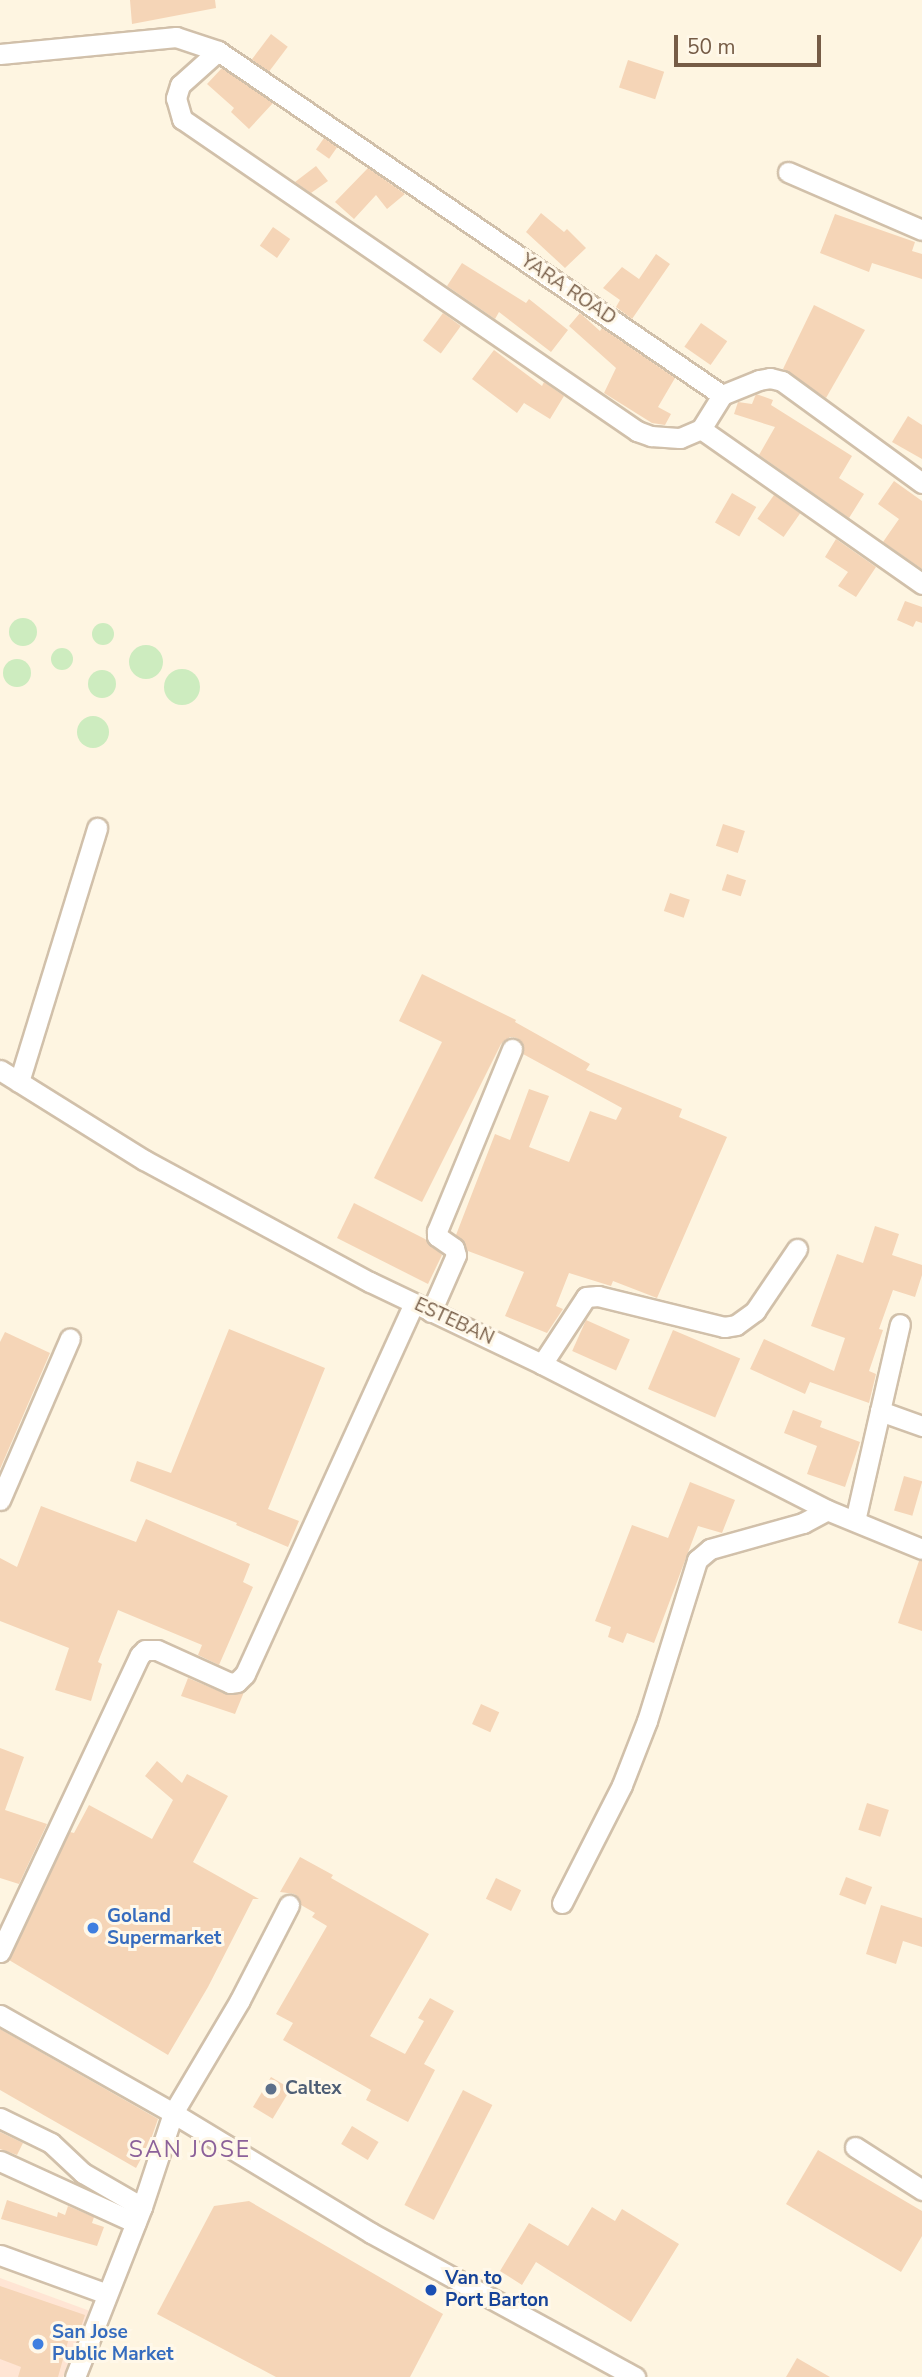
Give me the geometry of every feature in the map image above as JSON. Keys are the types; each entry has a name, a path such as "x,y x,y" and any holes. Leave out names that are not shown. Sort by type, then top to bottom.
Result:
{"street":[{"name":"YARA ROAD","path":"0,54 176,37 218,51 722,395"},
{"path":"218,51 180,85 176,99 182,119 637,430 665,439 681,438 701,429 722,395 770,378 782,381 922,483"},
{"path":"788,172 922,230"},
{"path":"701,429 922,584"},
{"path":"19,1082 97,828"},
{"path":"0,1952 140,1655 145,1650 157,1650 230,1683 237,1682 245,1674 422,1308 456,1255 454,1248 437,1236 437,1231 512,1049"},
{"name":"ESTEBAN","path":"0,1070 144,1160 422,1308 542,1364 827,1510 922,1549"},
{"path":"542,1364 586,1297 598,1297 724,1327 736,1325 755,1311 797,1248"},
{"path":"855,1521 900,1324"},
{"path":"0,1500 70,1338"},
{"path":"880,1411 922,1426"},
{"path":"562,1903 622,1785 647,1721 697,1560 710,1549 803,1523 827,1510"},
{"path":"75,2377 139,2215 173,2113 240,2000 289,1905"},
{"path":"0,2015 173,2113 371,2233 635,2377"},
{"path":"0,2118 51,2143 83,2173 139,2215"},
{"path":"855,2147 922,2190"},
{"path":"0,2161 139,2215"},
{"path":"0,2255 107,2294"}],"shaded area":[{"name":"San Jose Public Market","path":"0,2278 90,2311 63,2377 0,2377"}],"green space":[{"path":"23,618 33,622 37,632 33,642 23,646 13,642 9,632 13,622"},
{"path":"103,623 111,626 114,634 111,642 103,645 95,642 92,634 95,626"},
{"path":"146,645 158,650 163,662 158,674 146,679 134,674 129,662 134,650"},
{"path":"62,648 70,651 73,659 70,667 62,670 54,667 51,659 54,651"},
{"path":"17,659 27,663 31,673 27,683 17,687 7,683 3,673 7,663"},
{"path":"182,669 195,674 200,687 195,700 182,705 169,700 164,687 169,674"},
{"path":"102,670 112,674 116,684 112,694 102,698 92,694 88,684 92,674"},
{"path":"93,716 104,721 109,732 104,743 93,748 82,743 77,732 82,721"}],"building":[{"path":"130,0 215,0 216,8 132,24"},
{"path":"271,34 288,47 269,72 252,60"},
{"path":"628,60 664,72 655,99 619,88"},
{"path":"222,68 273,103 249,129 231,112 234,108 207,84"},
{"path":"324,138 337,147 329,159 316,149"},
{"path":"316,166 328,181 311,193 295,182"},
{"path":"368,168 405,194 387,209 376,195 354,219 335,202"},
{"path":"541,213 564,232 567,229 586,248 565,268 526,232"},
{"path":"835,214 915,242 912,251 922,254 922,279 872,263 869,272 820,253"},
{"path":"273,227 290,239 277,258 260,246"},
{"path":"656,254 670,264 632,319 616,307 620,300 603,288 622,267 639,279"},
{"path":"462,263 526,303 529,299 568,330 551,352 499,312 495,319 447,286"},
{"path":"814,305 865,330 826,398 783,369"},
{"path":"443,313 461,326 441,353 423,341"},
{"path":"580,313 600,331 602,328 675,378 658,407 671,414 665,425 652,423 604,393 616,368 569,326"},
{"path":"701,323 727,341 711,365 684,347"},
{"path":"494,350 542,386 544,382 564,396 550,419 524,403 517,413 472,379"},
{"path":"756,394 773,400 771,405 852,456 839,478 864,494 849,518 759,455 775,427 734,414 738,402 752,404"},
{"path":"908,416 922,425 922,459 892,442"},
{"path":"894,481 922,501 922,569 883,542 899,519 878,504"},
{"path":"732,493 756,507 739,536 715,522"},
{"path":"774,495 800,513 784,537 757,519"},
{"path":"836,539 876,567 856,597 838,586 848,572 825,557"},
{"path":"905,601 922,607 922,623 916,621 913,627 897,620"},
{"path":"723,824 745,831 738,853 716,846"},
{"path":"727,874 746,880 741,896 722,890"},
{"path":"670,893 690,900 684,918 664,911"},
{"path":"422,974 516,1020 515,1022 590,1064 586,1070 682,1109 679,1117 727,1137 657,1298 613,1281 611,1286 569,1273 556,1306 563,1309 547,1333 505,1316 524,1272 468,1251 456,1235 495,1134 510,1140 529,1089 549,1096 529,1147 569,1162 590,1111 616,1120 622,1108 523,1054 524,1047 517,1038 510,1037 501,1044 422,1202 374,1178 442,1042 399,1021"},
{"path":"354,1203 425,1239 442,1255 428,1284 337,1238"},
{"path":"875,1226 899,1234 892,1255 922,1265 922,1275 915,1297 893,1290 879,1329 883,1330 869,1371 876,1374 869,1403 810,1382 805,1394 750,1369 764,1339 834,1371 845,1338 811,1326 837,1254 863,1263"},
{"path":"586,1320 630,1340 616,1371 572,1351"},
{"path":"229,1329 325,1368 268,1509 299,1521 288,1547 236,1525 237,1523 130,1481 137,1461 171,1473"},
{"path":"673,1330 740,1359 715,1417 648,1389"},
{"path":"5,1332 50,1353 0,1469 0,1342"},
{"path":"793,1410 822,1421 820,1427 860,1442 845,1487 807,1474 817,1446 784,1433"},
{"path":"904,1476 922,1481 912,1516 894,1511"},
{"path":"690,1482 735,1500 722,1533 698,1526 654,1643 627,1633 623,1643 608,1637 611,1627 595,1621 632,1525 668,1538"},
{"path":"41,1506 136,1542 146,1519 250,1564 243,1582 253,1587 219,1665 198,1655 202,1645 118,1610 98,1662 102,1664 91,1701 55,1690 69,1648 0,1621 0,1558 17,1567"},
{"path":"919,1561 922,1561 922,1631 898,1623"},
{"path":"188,1678 226,1694 244,1692 235,1714 181,1696"},
{"path":"481,1704 499,1712 490,1732 472,1724"},
{"path":"0,1748 24,1757 5,1810 47,1824 19,1884 0,1878"},
{"path":"157,1761 182,1783 187,1774 228,1796 193,1862 259,1899 253,1899 208,1987 168,2055 9,1960 70,1832 74,1833 89,1805 152,1839 173,1800 145,1776"},
{"path":"867,1803 889,1810 880,1837 858,1830"},
{"path":"300,1857 333,1875 331,1878 429,1934 370,2036 405,2054 424,2021 418,2018 430,1998 454,2011 424,2064 435,2070 408,2122 366,2100 371,2090 283,2040 293,2023 276,2014 327,1926 312,1917 315,1913 301,1905 295,1894 280,1892"},
{"path":"846,1877 872,1887 865,1905 839,1895"},
{"path":"496,1878 521,1890 511,1911 486,1899"},
{"path":"881,1905 922,1918 922,1947 903,1941 896,1964 866,1954"},
{"path":"0,2029 158,2119 150,2142 136,2168 0,2090"},
{"path":"271,2077 291,2089 273,2119 253,2107"},
{"path":"463,2090 492,2105 434,2220 404,2205"},
{"path":"352,2126 379,2142 368,2160 341,2144"},
{"path":"0,2132 23,2143 17,2155 0,2149"},
{"path":"818,2150 922,2211 922,2236 901,2272 786,2204"},
{"path":"7,2200 57,2217 58,2212 65,2215 68,2206 94,2217 92,2223 104,2227 97,2246 1,2219"},
{"path":"249,2201 443,2314 410,2377 276,2377 157,2314 214,2206"},
{"path":"592,2207 615,2221 622,2209 679,2244 631,2322 536,2262 522,2285 500,2271 529,2223 568,2246"},
{"name":"San Jose Public Market","path":"0,2286 85,2315 80,2330 72,2327 58,2377 18,2377 21,2367 0,2359"},
{"path":"797,2358 830,2377 786,2377"}],"place":[{"name":"Goland Supermarket","path":"93,1928"},
{"name":"Caltex","path":"271,2089"},
{"name":"Van to Port Barton","path":"431,2290"},
{"name":"San Jose Public Market","path":"38,2344"}],"district":[{"name":"SAN JOSE","path":"190,2150"}]}
